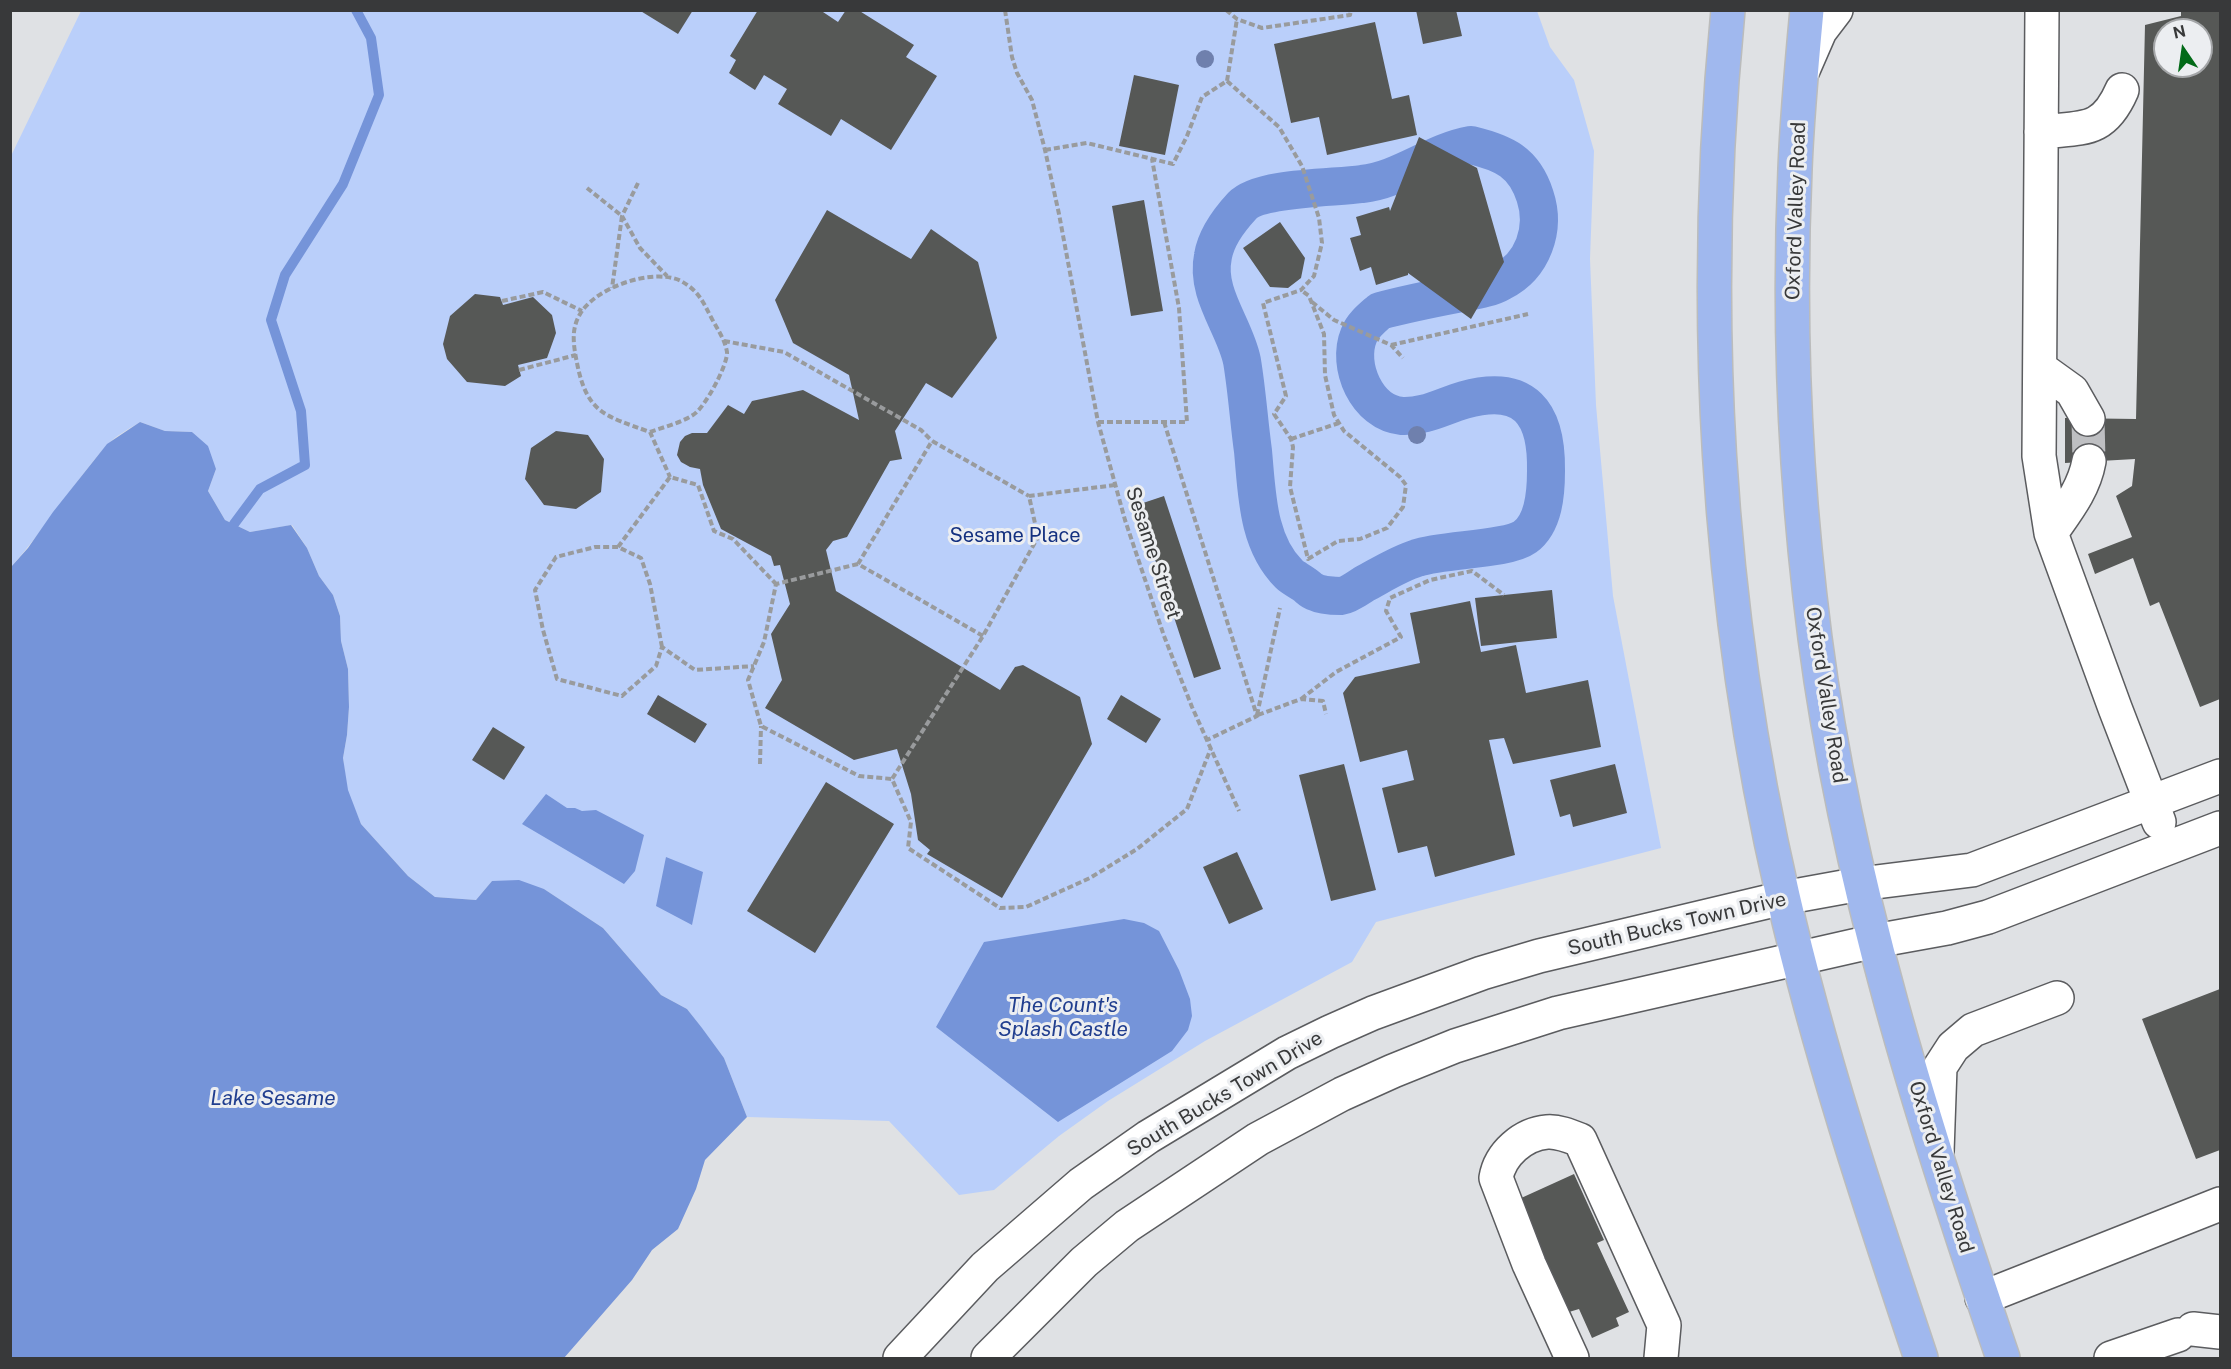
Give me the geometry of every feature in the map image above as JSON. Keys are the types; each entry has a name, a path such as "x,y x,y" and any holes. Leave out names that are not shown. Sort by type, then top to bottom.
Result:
{"main road":[{"path":"1728,10 1716,165 1715,359 1719,458 1737,650 1753,747 1783,898 1798,960 1862,1183 1922,1359"},
{"name":"Oxford Valley Road","path":"1807,10 1794,168 1794,357 1798,454 1815,639 1830,734 1860,884 1937,1160 2003,1359"}],"street":[{"path":"1801,75 1820,31 1836,10"},
{"path":"2042,10 2039,456 2051,533 2168,848"},
{"path":"2041,132 2094,126 2114,110 2122,90"},
{"path":"2040,368 2072,392 2088,419"},
{"path":"2051,533 2078,495 2089,461"},
{"name":"South Bucks Town Drive","path":"900,1359 986,1267 1081,1184 1148,1137 1287,1053 1373,1013 1482,973 1539,956 1783,898 1860,884 1972,870 2220,776"},
{"path":"988,1359 1084,1262 1127,1226 1258,1139 1342,1094 1455,1046 1558,1013 1875,941 1947,928 1988,917 2220,828"},
{"path":"1937,1160 1940,1067 1953,1047 1973,1030 2057,998"},
{"path":"1572,1359 1529,1264 1496,1178 1498,1167 1518,1143 1547,1132 1580,1140 1664,1325 1661,1359"},
{"path":"1982,1298 2141,1233 2220,1204"},
{"path":"2112,1359 2197,1332"}],"path":[{"path":"1226,10 1237,20 1262,28 1350,15 1351,10"},
{"name":"Sesame Street","path":"1004,11 1012,57 1017,73 1032,100 1045,150 1098,422 1115,485 1164,636 1239,812"},
{"path":"1045,150 1087,143 1173,164 1202,97 1227,81 1237,20"},
{"path":"1227,81 1279,127 1302,166 1319,218 1322,243 1314,276 1300,290 1263,303 1286,396 1274,414 1291,439 1293,447 1290,487 1308,559 1338,541 1360,539 1387,528 1403,507 1406,485 1400,477 1344,431 1334,415 1325,375 1324,334 1309,296 1300,290"},
{"path":"1098,422 1187,422 1179,308 1152,159"},
{"path":"612,288 622,216 638,183"},
{"path":"586,188 622,216 640,248 667,276"},
{"path":"667,276 681,281 698,292 724,341 727,355 710,394 694,414 650,432 618,420 596,408 585,391 576,355 574,331 578,317 587,304 612,288 647,277 667,276"},
{"path":"502,301 543,292 582,311"},
{"path":"1311,301 1334,320 1391,345 1403,358"},
{"path":"1391,345 1528,314"},
{"path":"724,341 784,352 921,430 932,441 1029,496 1115,485"},
{"path":"519,370 576,355"},
{"path":"1164,422 1257,716"},
{"path":"1291,439 1339,423"},
{"path":"650,432 670,477"},
{"path":"858,564 932,441"},
{"path":"618,547 670,477"},
{"path":"670,477 698,485 714,531 733,539 776,584"},
{"path":"892,778 983,636 1038,537 1029,496"},
{"path":"595,547 618,547 641,558 650,584 662,647 656,666 622,696 557,679 543,630 535,590 556,557 595,547"},
{"path":"776,584 858,564 983,636"},
{"path":"1207,740 1257,716 1301,699 1336,672 1401,637 1386,611 1390,598 1430,580 1472,571 1504,595"},
{"path":"760,764 761,726 748,680 764,642 776,584"},
{"path":"1257,716 1280,608"},
{"path":"662,647 695,670 754,666"},
{"path":"1301,699 1323,700 1326,714"},
{"path":"761,726 859,776 892,778"},
{"path":"892,778 911,822 908,848 999,908 1026,907 1090,878 1137,849 1186,809 1211,748"}],"green space":[{"name":"Sesame Place","path":"81,11 1537,11 1550,47 1574,80 1594,151 1590,259 1596,405 1613,596 1661,848 1376,922 1352,962 1205,1041 1108,1101 1059,1136 994,1190 959,1195 889,1121 747,1117 724,1058 687,1009 661,995 603,928 544,889 492,881 476,900 435,897 408,876 361,824 347,790 343,758 349,707 348,669 341,641 340,616 333,595 319,576 307,548 292,525 250,532 225,520 208,491 216,469 192,432 165,431 140,422 122,433 106,446 11,567 10,158"}],"water":[{"name":"Lake Sesame","path":"140,422 165,431 192,432 208,446 216,469 208,491 225,520 250,532 291,525 307,548 319,576 333,595 340,616 341,641 348,669 349,707 343,758 348,790 361,824 408,876 435,897 476,900 492,881 519,880 544,889 603,928 661,995 687,1009 724,1058 747,1117 705,1160 696,1189 678,1229 652,1250 632,1280 564,1358 11,1358 11,567 107,444"},
{"path":"546,794 567,808 582,811 596,810 644,835 635,871 624,884 522,824"},
{"path":"666,857 703,872 692,925 656,906"},
{"name":"The Count's Splash Castle","path":"1124,919 1144,923 1159,931 1179,970 1190,999 1192,1016 1188,1030 1172,1051 1058,1122 936,1027 984,942"}],"building":[{"path":"639,10 693,10 678,34"},
{"path":"758,10 820,10 838,22 846,10 858,10 914,45 906,57 937,76 891,150 841,119 831,136 778,104 787,89 764,75 755,90 729,73 736,60 730,56"},
{"path":"1416,10 1456,10 1462,36 1423,44"},
{"path":"2181,10 2220,10 2220,699 2200,707 2159,602 2150,606 2133,558 2095,574 2088,554 2132,537 2116,496 2132,486 2135,459 2065,463 2065,418 2136,419 2145,25 2153,23 2153,78 2213,78 2213,18 2173,18 2181,16"},
{"path":"1375,22 1392,99 1409,95 1417,135 1327,155 1319,117 1291,123 1274,44"},
{"path":"1134,75 1179,85 1165,155 1119,146"},
{"path":"1419,137 1477,168 1504,262 1471,319 1408,273 1408,275 1376,285 1371,267 1360,271 1350,238 1361,235 1356,217 1389,207 1390,211"},
{"path":"1144,200 1163,311 1131,316 1112,206"},
{"path":"827,210 911,259 931,229 978,262 997,338 952,398 926,383 895,431 902,459 890,461 847,537 833,541 826,550 836,591 1000,690 1015,667 1023,665 1080,697 1092,744 1002,898 927,854 930,850 918,840 911,794 897,749 854,760 765,708 782,680 771,634 790,604 780,565 774,566 771,556 721,529 703,485 700,469 681,462 677,455 680,442 685,436 692,433 707,433 728,405 744,414 752,401 803,390 859,420 849,375 793,343 775,300"},
{"path":"1280,222 1305,258 1301,278 1288,288 1270,287 1243,248"},
{"path":"475,294 500,297 503,305 533,297 552,315 556,333 547,358 518,365 521,376 505,386 467,382 447,359 443,344 450,316"},
{"path":"556,431 588,435 604,459 601,492 576,509 544,505 525,479 531,448"},
{"path":"1164,496 1221,669 1194,678 1137,505"},
{"path":"1552,590 1557,638 1481,646 1475,598"},
{"path":"1470,601 1481,652 1516,645 1526,693 1588,680 1601,747 1513,764 1504,738 1489,740 1515,855 1435,877 1427,846 1398,853 1382,788 1414,780 1407,750 1360,762 1343,693 1355,677 1420,663 1410,613"},
{"path":"658,695 707,724 695,743 647,714"},
{"path":"1121,695 1161,719 1146,743 1107,719"},
{"path":"493,727 525,747 504,780 472,760"},
{"path":"1344,764 1376,890 1331,901 1299,775"},
{"path":"1615,764 1627,813 1573,827 1570,814 1560,817 1550,780"},
{"path":"826,782 894,824 815,953 747,911"},
{"path":"1237,852 1263,909 1229,924 1203,867"},
{"path":"2220,989 2220,1150 2196,1159 2142,1019"},
{"path":"1574,1174 1604,1240 1597,1243 1629,1312 1616,1318 1619,1326 1592,1338 1579,1309 1569,1312 1519,1199"}],"waterway":[{"path":"234,524 260,489 305,465 301,411 271,320 285,275 343,184 379,95 371,38 356,10"},
{"path":"1471,145 1511,161 1519,167 1530,184 1535,196 1539,221 1538,233 1529,256 1512,275 1491,286 1380,311 1365,325 1359,335 1355,360 1362,386 1379,406 1390,413 1410,416 1485,396 1503,396 1517,400 1528,407 1537,419 1545,451 1545,489 1540,516 1531,531 1516,541 1417,558 1396,566 1341,596 1312,591 1289,574 1278,561 1270,547 1260,516 1242,361 1213,284 1215,249 1228,223 1242,206 1251,200 1264,195 1298,189 1376,181 1403,172 1443,153 1471,145"}],"tunnel":[{"path":"2088,419 2089,461"}]}
